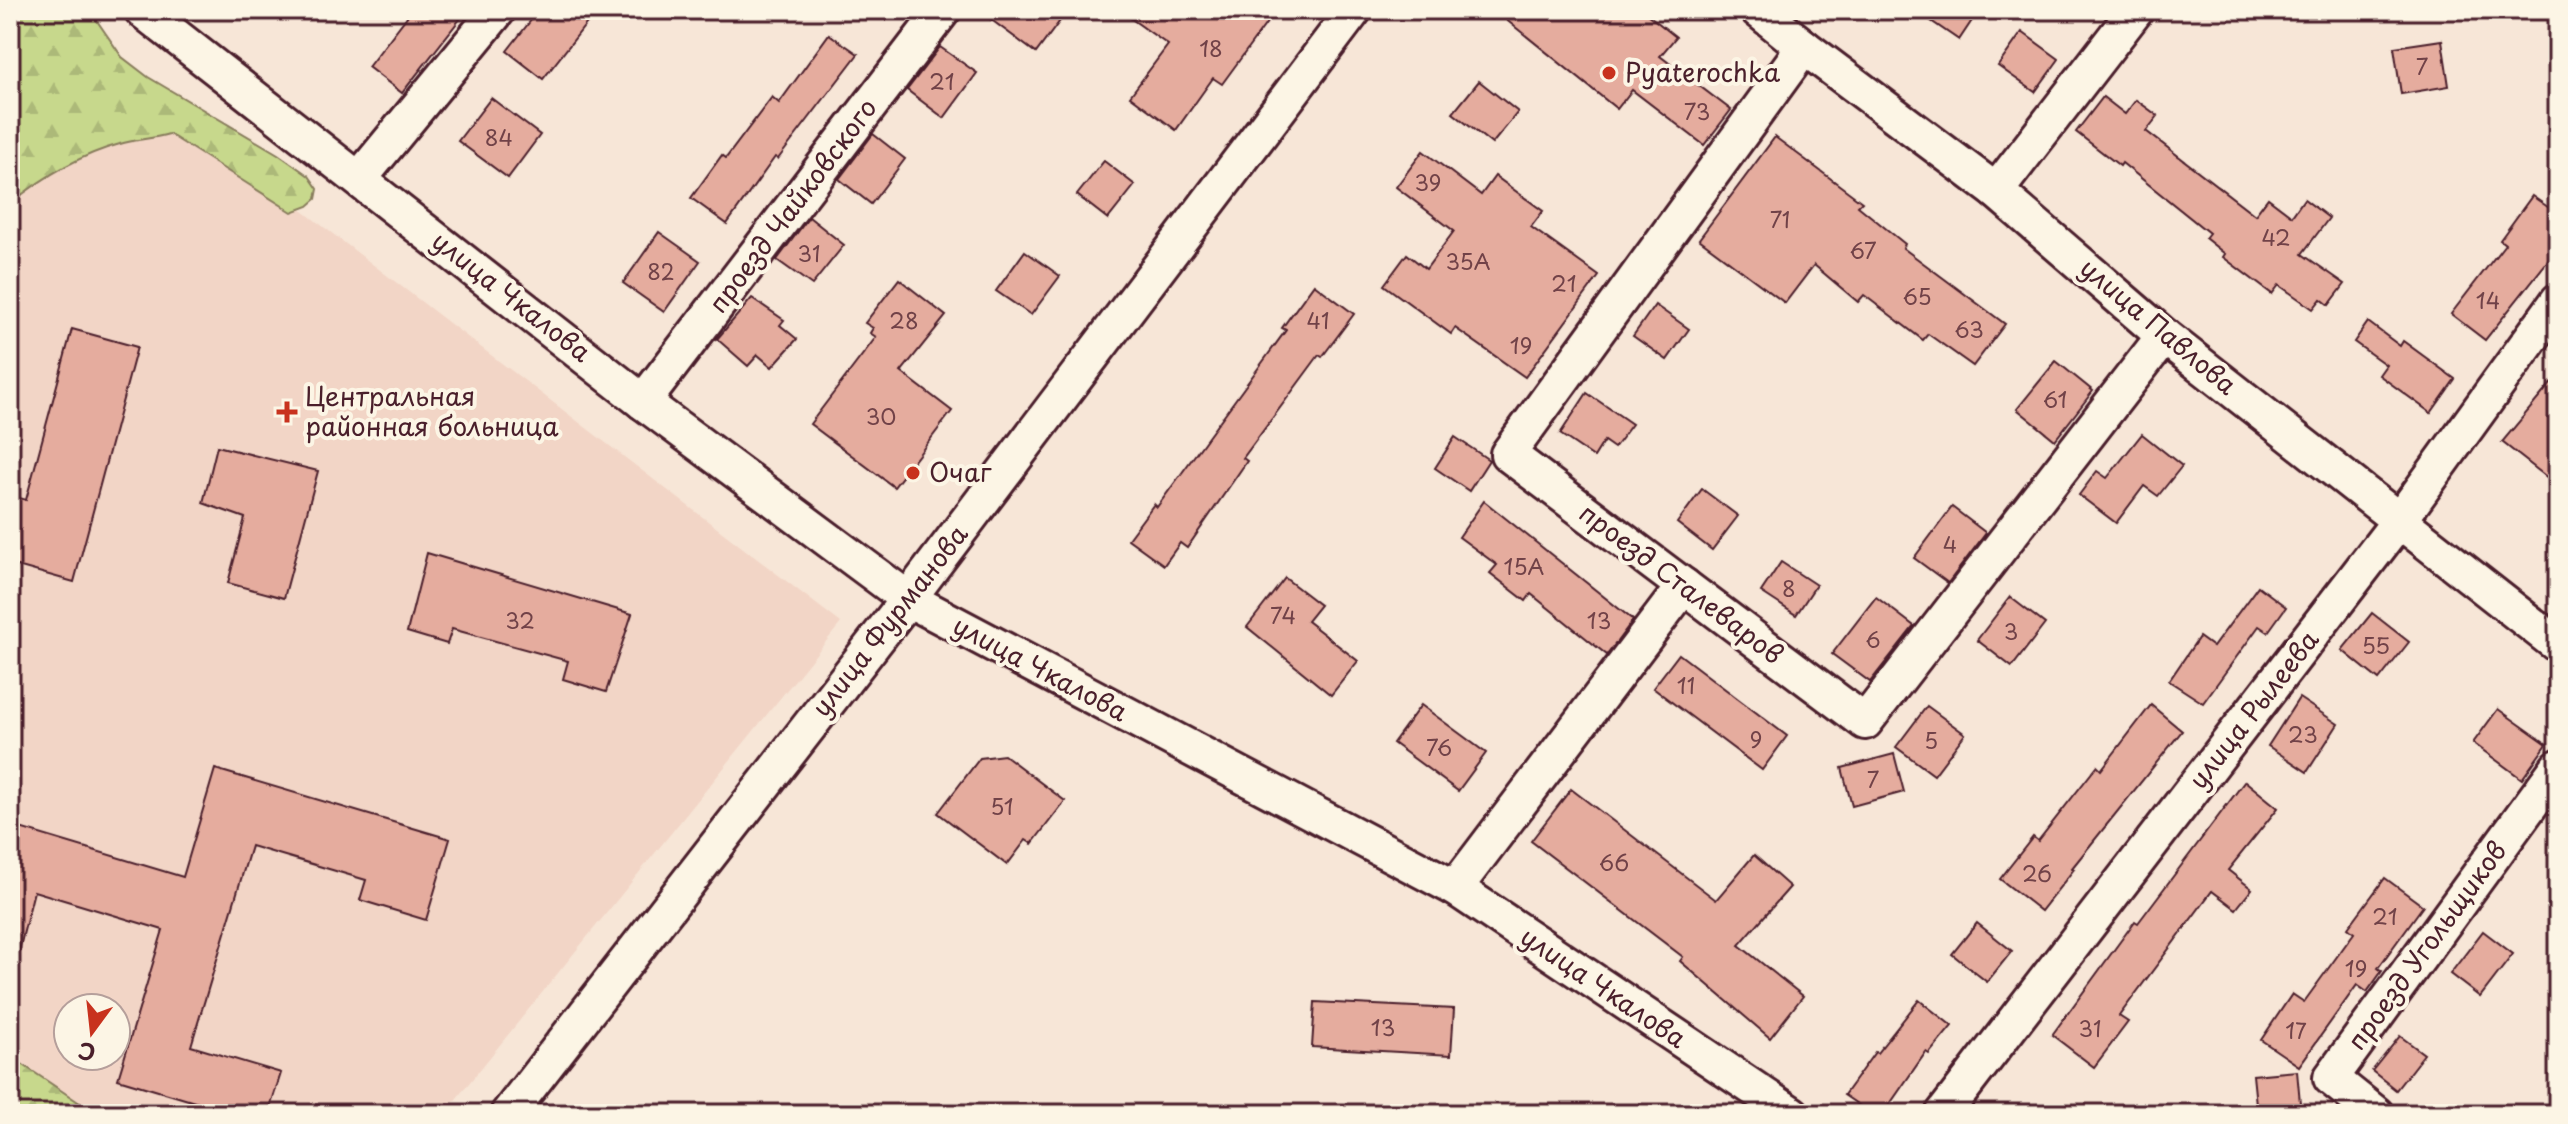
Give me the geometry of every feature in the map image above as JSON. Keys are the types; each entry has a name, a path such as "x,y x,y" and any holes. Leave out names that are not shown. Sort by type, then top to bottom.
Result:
{"street":[{"name":"улица Чкалова","path":"142,10 643,402 908,599 1455,888 1792,1114"},
{"path":"360,178 498,10"},
{"name":"проезд Чайковского","path":"643,402 943,10"},
{"name":"улица Фурманова","path":"508,1114 908,599 1354,10"},
{"name":"улица Павлова","path":"1758,10 1996,191 2164,336 2558,645"},
{"path":"1996,191 2136,10"},
{"name":"проезд Сталеваров","path":"1804,47 1508,454 1865,722 2164,336"},
{"name":"улица Рылеева","path":"1943,1114 2399,521 2558,301"},
{"path":"1455,888 1684,586"},
{"name":"проезд Угольщиков","path":"2376,1114 2331,1078 2558,767"}],"shaded area":[{"name":"Центральная районная больница","path":"94,51 841,623 444,1114 80,1114 10,1061 10,159"}],"green space":[{"path":"10,10 80,10 93,15 122,57 148,77 278,154 309,176 318,189 316,199 292,212 169,134 126,142 90,154 48,176 10,204"},
{"path":"10,1056 96,1114 10,1114"}],"building":[{"path":"412,10 467,10 402,93 368,67"},
{"path":"539,10 597,10 543,79 507,51"},
{"path":"978,10 1068,10 1036,53"},
{"path":"1119,10 1276,10 1222,84 1213,78 1176,130 1130,96 1168,45"},
{"name":"Pyaterochka","path":"1494,10 1642,10 1676,37 1660,56 1731,110 1704,145 1632,90 1617,109"},
{"path":"1915,10 1979,10 1959,40"},
{"path":"2022,32 2059,59 2035,92 1998,66"},
{"path":"829,34 858,54 778,159 775,157 727,224 691,198 722,155 726,158 772,97 779,103"},
{"path":"2442,40 2449,86 2401,94 2394,47"},
{"path":"940,47 977,73 944,118 907,90"},
{"path":"1479,81 1518,112 1492,144 1453,113"},
{"path":"2103,97 2125,114 2136,100 2158,116 2146,131 2255,215 2268,198 2292,216 2304,199 2329,218 2302,254 2345,284 2329,305 2321,299 2313,309 2279,285 2272,294 2223,257 2225,254 2205,238 2209,233 2122,163 2120,166 2076,132"},
{"path":"491,98 540,135 508,178 458,141"},
{"path":"873,134 905,159 871,204 839,179"},
{"path":"1775,137 1862,202 1858,206 1905,244 1903,248 2005,324 1973,366 1928,334 1923,340 1864,295 1858,302 1814,265 1785,303 1699,239"},
{"path":"1423,151 1481,195 1495,176 1543,211 1531,227 1599,276 1525,377 1455,328 1451,334 1384,285 1407,254 1426,269 1454,231 1396,187"},
{"path":"1104,161 1135,185 1108,219 1077,195"},
{"path":"2532,196 2558,214 2558,248 2485,340 2451,314 2505,244 2500,240"},
{"path":"809,217 844,245 812,285 777,260"},
{"path":"659,232 700,261 664,312 623,283"},
{"path":"1025,251 1060,276 1031,315 996,291"},
{"path":"899,279 946,316 901,372 952,411 894,487 810,424 876,337 870,333 873,328 865,323"},
{"path":"1314,284 1354,314 1322,357 1319,355 1243,458 1247,461 1187,548 1180,543 1164,565 1128,539 1154,504 1157,507 1286,330 1282,328"},
{"path":"752,298 784,320 780,325 797,339 772,367 758,355 748,366 717,339"},
{"path":"1655,305 1689,329 1667,360 1633,336"},
{"path":"2368,322 2400,346 2403,341 2455,379 2431,413 2379,375 2386,365 2354,342"},
{"path":"72,329 137,347 74,582 10,564 10,495 26,500"},
{"path":"2056,361 2093,391 2055,440 2017,409"},
{"path":"2558,375 2558,486 2502,442"},
{"path":"1587,393 1632,424 1614,448 1604,441 1594,457 1560,434"},
{"path":"2142,434 2182,466 2158,496 2144,486 2116,523 2079,495 2097,471 2107,478"},
{"path":"1455,437 1489,460 1469,491 1435,468"},
{"path":"217,446 318,471 284,598 228,583 245,518 203,503"},
{"path":"1702,489 1738,516 1712,550 1677,523"},
{"path":"1484,501 1633,620 1607,655 1531,594 1526,601 1490,573 1497,565 1459,537"},
{"path":"1952,507 1986,533 1948,583 1914,558"},
{"path":"427,553 632,614 606,692 563,679 568,661 452,629 447,644 407,632"},
{"path":"1781,562 1816,585 1796,615 1761,592"},
{"path":"1285,578 1320,605 1307,621 1358,661 1331,695 1247,627"},
{"path":"2258,586 2286,607 2268,632 2259,626 2203,703 2169,681 2199,637 2213,647"},
{"path":"1876,597 1914,626 1870,682 1832,654"},
{"path":"2010,597 2045,624 2012,667 1977,640"},
{"path":"2372,613 2409,642 2379,680 2342,650"},
{"path":"1679,654 1787,736 1762,770 1653,688"},
{"path":"2299,698 2338,724 2307,772 2268,746"},
{"path":"1421,705 1486,753 1458,791 1393,743"},
{"path":"2151,705 2182,731 2041,911 2000,879 2033,837 2038,841 2097,766 2101,770"},
{"path":"1927,706 1965,734 1934,775 1896,747"},
{"path":"2498,709 2547,744 2522,779 2473,743"},
{"path":"1894,754 1904,792 1852,806 1842,768"},
{"path":"1004,755 1065,801 1032,844 1026,840 1007,865 938,813 980,758"},
{"path":"215,769 450,839 426,920 360,900 366,880 251,846 191,1046 281,1073 268,1114 235,1114 118,1079 120,1072 132,1072 132,1033 163,930 34,891 19,951 10,950 10,825 183,877"},
{"path":"2245,781 2278,808 2228,870 2252,889 2236,909 2212,891 2119,1016 2128,1022 2094,1067 2052,1035 2135,921 2138,923"},
{"path":"1571,789 1716,900 1754,855 1790,887 1739,945 1803,996 1770,1038 1680,961 1683,957 1531,841"},
{"path":"2385,878 2423,906 2378,968 2382,971 2367,992 2357,985 2299,1066 2261,1040 2292,994 2304,1002 2354,933 2348,928"},
{"path":"1977,923 2012,951 1987,982 1952,954"},
{"path":"2483,931 2513,954 2480,997 2450,974"},
{"path":"1919,1000 1952,1026 1929,1054 1926,1052 1883,1114 1872,1114 1844,1095"},
{"path":"1315,1002 1454,1009 1451,1055 1312,1047"},
{"path":"2400,1036 2424,1054 2396,1090 2372,1071"},
{"path":"2297,1071 2301,1114 2257,1114 2253,1075"}],"place":[{"name":"Pyaterochka","path":"1609,73"},
{"name":"Центральная районная больница","path":"287,412"},
{"name":"Очаг","path":"913,473"}]}
